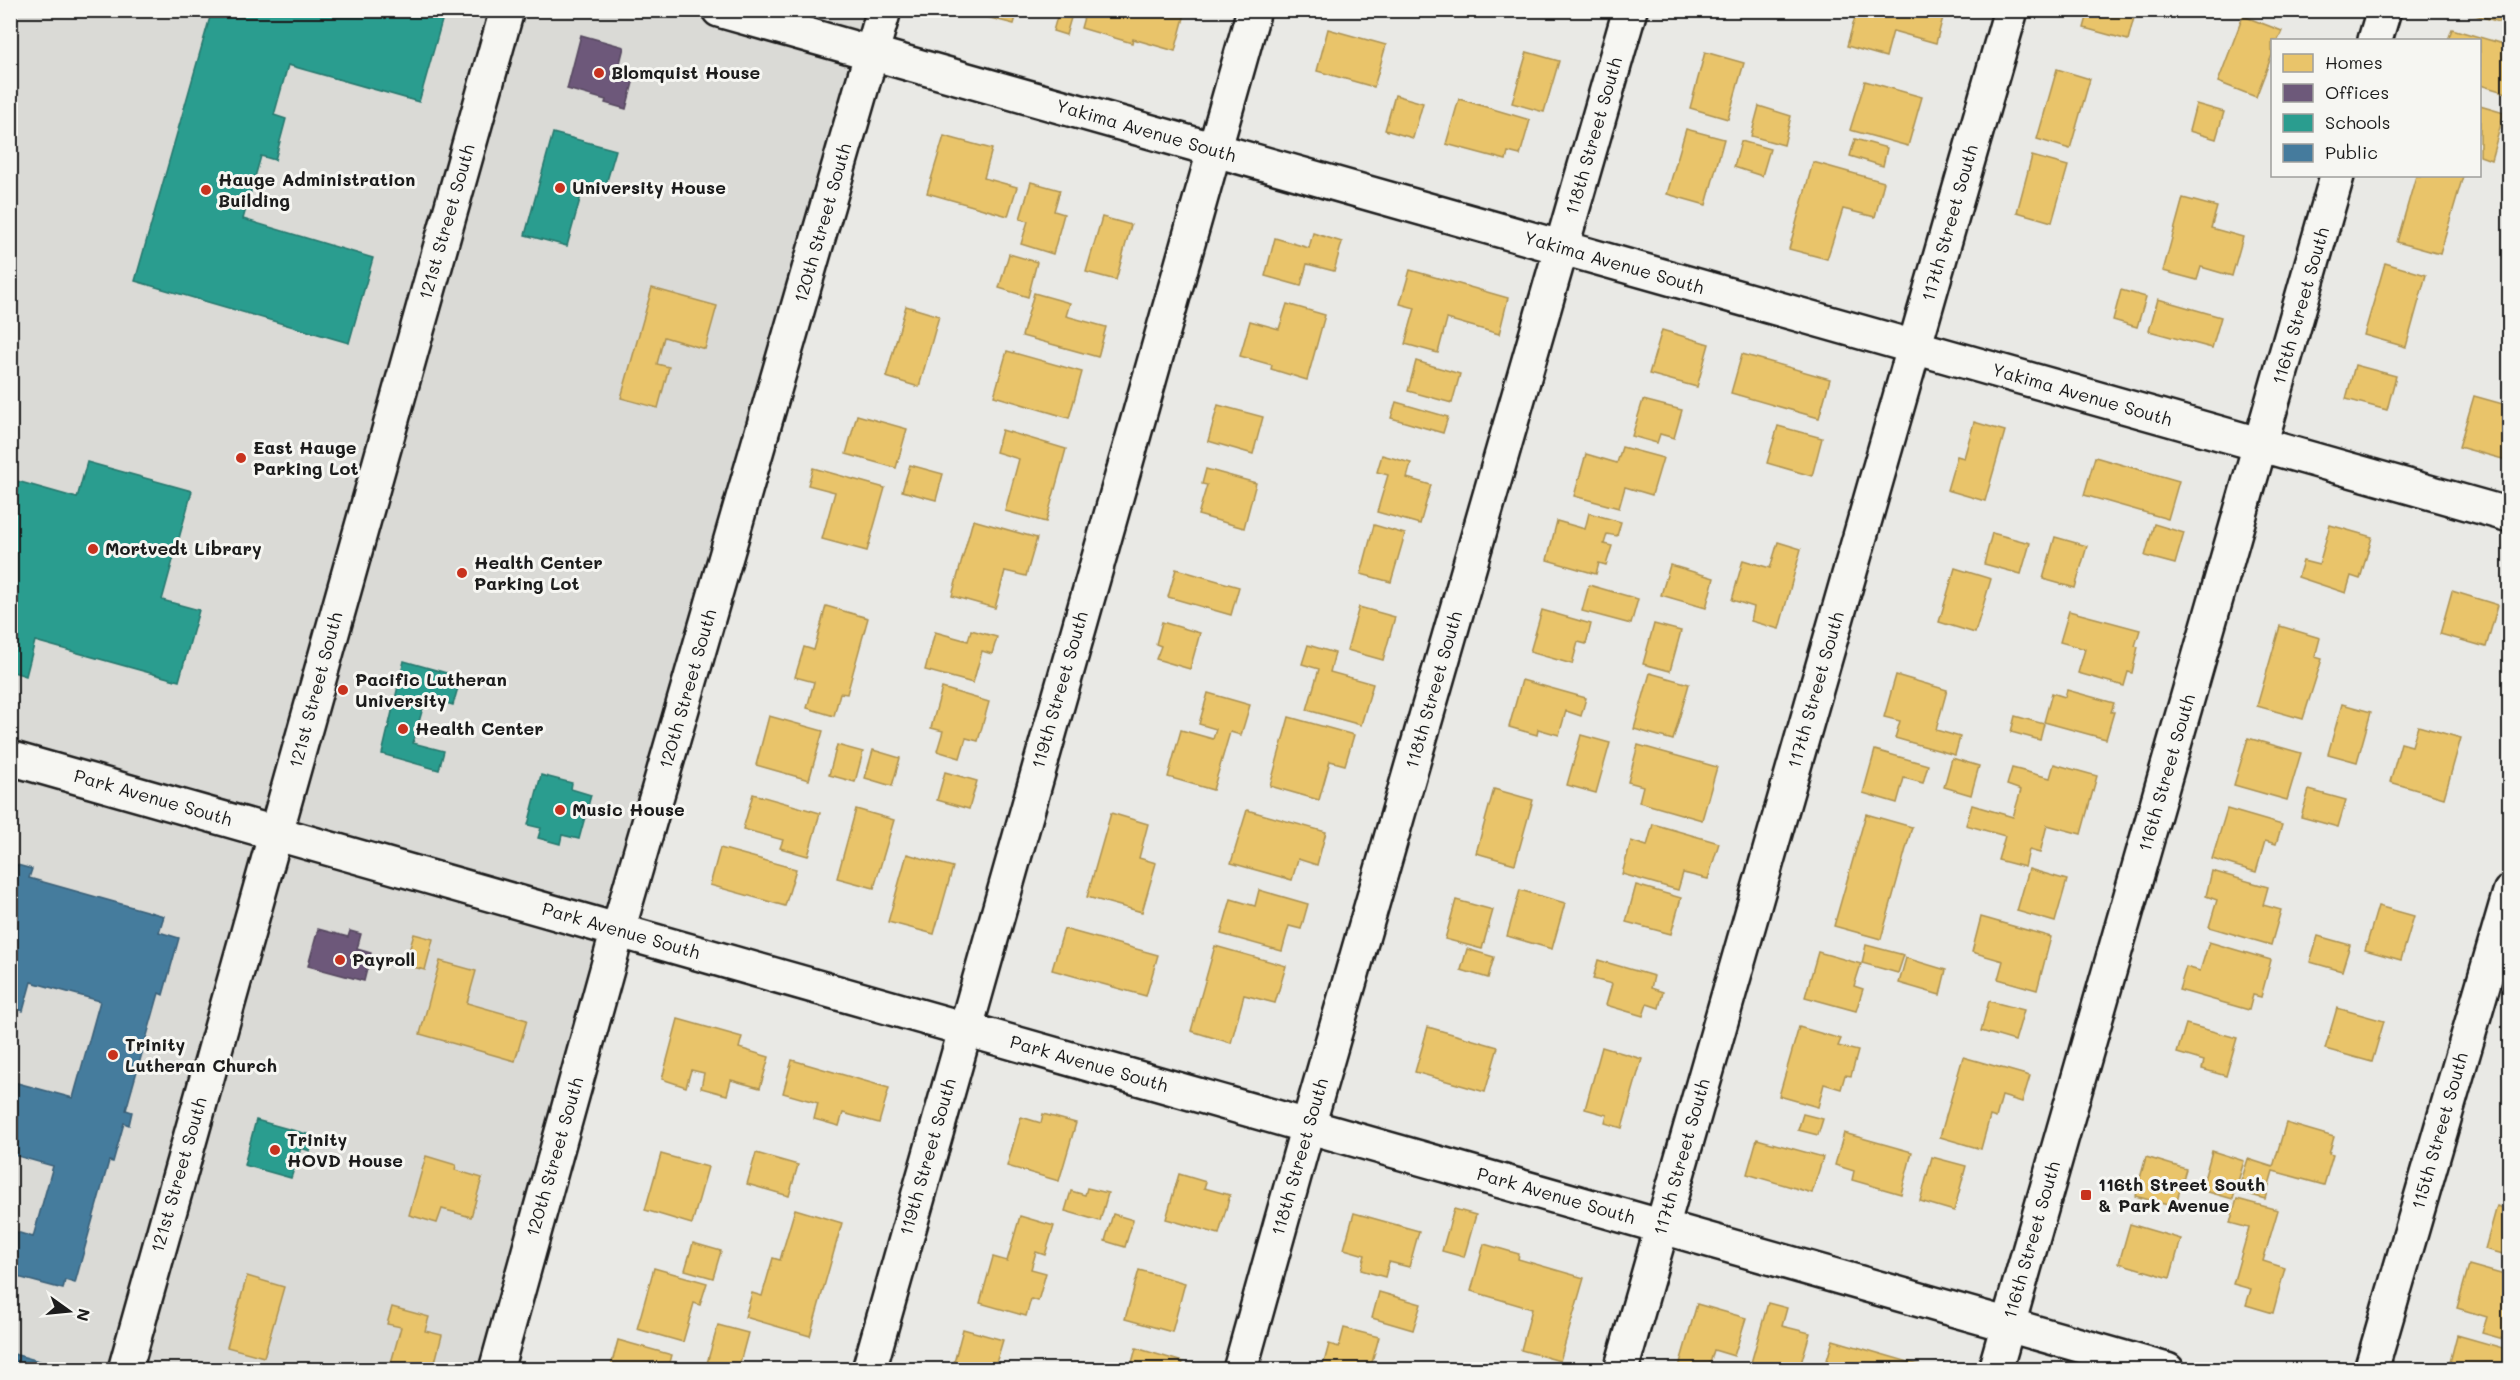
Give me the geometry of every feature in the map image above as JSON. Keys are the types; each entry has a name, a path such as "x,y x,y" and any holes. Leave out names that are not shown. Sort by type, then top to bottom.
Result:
{"street":[{"name":"121st Street South","path":"126,1370 389,422 507,10"},
{"name":"Yakima Avenue South","path":"719,10 2510,515"},
{"name":"120th Street South","path":"496,1370 618,930 884,10"},
{"name":"119th Street South","path":"869,1370 1254,10"},
{"name":"118th Street South","path":"1240,1370 1308,1126 1630,10"},
{"name":"117th Street South","path":"1621,1370 2011,10"},
{"path":"2375,39 2384,10"},
{"name":"116th Street South","path":"1995,1370 2262,445 2337,177"},
{"name":"Park Avenue South","path":"10,758 2166,1370"},
{"name":"115th Street South","path":"2371,1370 2510,892"}],"shaded area":[{"name":"Pacific Lutheran University","path":"10,11 866,11 484,1369 11,1369"}],"building: Homes":[{"path":"976,10 1018,10 1014,24 975,14"},
{"path":"1059,10 1073,11 1066,35 1053,31"},
{"path":"1086,10 1186,10 1175,51 1133,39 1132,43 1081,28"},
{"path":"1857,10 1945,10 1936,43 1893,31 1886,57 1847,46"},
{"path":"2089,10 2136,10 2128,40 2084,28"},
{"path":"2458,10 2510,10 2510,25"},
{"path":"2243,16 2282,31 2278,39 2271,39 2271,58 2256,97 2218,82"},
{"path":"1328,29 1386,45 1374,87 1317,71"},
{"path":"2452,29 2510,46 2510,94 2481,85 2481,39 2448,39"},
{"path":"1527,52 1559,61 1544,112 1512,103"},
{"path":"1705,52 1744,63 1728,119 1690,108"},
{"path":"2057,69 2090,79 2070,149 2037,139"},
{"path":"1865,81 1922,97 1908,146 1850,130"},
{"path":"1395,95 1423,103 1413,138 1385,130"},
{"path":"1459,99 1530,120 1520,155 1508,152 1506,160 1446,144"},
{"path":"2196,104 2224,112 2216,139 2189,131"},
{"path":"1759,106 1791,116 1784,145 1751,136"},
{"path":"2481,106 2504,113 2491,160 2481,156"},
{"path":"1686,129 1724,139 1706,205 1667,194"},
{"path":"944,136 992,149 984,178 1017,187 1008,216 927,193"},
{"path":"1855,139 1887,148 1883,166 1850,156"},
{"path":"1741,141 1770,149 1762,176 1734,167"},
{"path":"2032,156 2068,166 2052,222 2017,212"},
{"path":"1813,162 1884,182 1875,217 1843,209 1827,259 1789,249"},
{"path":"2416,177 2463,177 2440,254 2397,242"},
{"path":"1031,182 1060,190 1054,211 1064,214 1053,254 1021,244 1028,221 1020,219"},
{"path":"2183,198 2217,207 2211,228 2243,237 2232,276 2201,267 2197,280 2163,271"},
{"path":"1102,217 1131,225 1116,280 1086,272"},
{"path":"1313,233 1342,242 1334,271 1307,264 1301,286 1265,276 1275,238 1309,248"},
{"path":"1009,254 1037,262 1028,297 999,288"},
{"path":"2385,263 2426,275 2406,347 2364,335"},
{"path":"1410,270 1508,298 1499,334 1447,319 1438,353 1405,344 1415,308 1400,304"},
{"path":"652,288 717,306 705,349 664,337 657,364 669,367 658,408 621,398"},
{"path":"2121,290 2146,297 2137,327 2113,320"},
{"path":"1034,293 1070,303 1066,316 1106,327 1098,357 1022,336"},
{"path":"2158,299 2221,317 2212,348 2149,331"},
{"path":"1287,304 1325,315 1307,380 1271,369 1272,365 1240,356 1250,321 1279,329"},
{"path":"906,306 939,316 919,387 886,377"},
{"path":"1662,330 1709,344 1697,387 1649,374"},
{"path":"1007,351 1082,372 1069,418 994,396"},
{"path":"1742,354 1830,379 1819,418 1731,393"},
{"path":"1416,361 1460,374 1452,403 1408,391"},
{"path":"2355,365 2396,376 2387,410 2346,399"},
{"path":"2474,396 2510,406 2510,461 2459,447"},
{"path":"1643,400 1682,410 1674,438 1660,434 1657,443 1632,436"},
{"path":"1396,402 1448,417 1443,433 1391,418"},
{"path":"1218,405 1263,417 1253,454 1208,441"},
{"path":"857,415 907,429 896,468 846,454"},
{"path":"1974,422 2005,431 1985,501 1947,490 1957,456 1964,458"},
{"path":"1778,426 1822,438 1812,476 1767,463"},
{"path":"1002,430 1066,449 1046,522 1005,511 1019,459 996,452"},
{"path":"1622,447 1663,458 1652,495 1625,487 1619,508 1574,496 1586,454 1617,463"},
{"path":"1382,455 1411,463 1407,478 1431,485 1420,524 1377,512 1388,475 1377,472"},
{"path":"2095,457 2179,481 2168,519 2084,495"},
{"path":"910,465 943,474 936,500 902,491"},
{"path":"813,468 885,488 867,551 822,539 835,492 808,485"},
{"path":"1206,469 1256,483 1244,528 1198,515 1207,485 1202,484"},
{"path":"1589,513 1621,522 1617,536 1607,534 1604,544 1612,546 1606,565 1599,563 1596,574 1547,560 1557,521 1585,529"},
{"path":"973,520 1037,538 1026,576 1005,571 995,608 952,596"},
{"path":"2154,524 2184,533 2175,564 2145,556"},
{"path":"1374,525 1405,534 1391,582 1361,574"},
{"path":"2330,525 2372,537 2360,579 2351,576 2346,593 2298,577 2303,561 2319,565"},
{"path":"1992,533 2030,543 2021,574 1984,564"},
{"path":"2055,537 2087,546 2075,588 2043,579"},
{"path":"1778,542 1801,549 1779,629 1751,621 1754,607 1732,600 1743,560 1770,568"},
{"path":"1670,565 1714,578 1706,608 1661,595"},
{"path":"1955,568 1991,579 1975,633 1939,622"},
{"path":"1176,569 1239,587 1231,615 1168,597"},
{"path":"1589,585 1638,599 1631,624 1582,611"},
{"path":"2452,591 2498,605 2486,647 2440,634"},
{"path":"826,606 868,618 847,694 840,693 834,716 807,708 814,682 795,677 804,647 814,650"},
{"path":"1359,607 1395,617 1383,660 1347,650"},
{"path":"1542,610 1591,624 1586,644 1578,642 1572,664 1530,652"},
{"path":"2069,611 2140,630 2135,646 2138,647 2132,673 2128,672 2124,686 2078,673 2085,649 2060,642"},
{"path":"1162,622 1200,633 1190,669 1156,659 1161,646 1156,644"},
{"path":"1654,624 1681,631 1670,671 1643,664"},
{"path":"2280,626 2320,638 2315,657 2322,659 2303,719 2257,706"},
{"path":"971,630 997,637 992,654 982,651 973,683 925,670 935,632 968,641"},
{"path":"1308,645 1335,653 1330,672 1373,684 1361,725 1307,710 1319,669 1302,664"},
{"path":"1650,673 1689,684 1673,740 1634,729"},
{"path":"1896,675 1947,690 1936,730 1960,737 1955,755 1895,738 1900,721 1884,717"},
{"path":"1522,680 1586,698 1581,716 1566,711 1559,735 1538,729 1537,735 1509,727"},
{"path":"942,688 989,702 978,741 966,738 960,758 937,751 943,731 931,728"},
{"path":"2067,690 2114,703 2111,712 2114,712 2106,739 2044,722 2052,693 2065,697"},
{"path":"1208,693 1250,705 1241,735 1230,732 1213,790 1168,777 1181,730 1213,739 1216,729 1199,724"},
{"path":"2342,704 2371,712 2357,762 2328,754"},
{"path":"769,716 823,731 809,780 756,765"},
{"path":"2015,716 2044,724 2040,740 2011,732"},
{"path":"1289,717 1354,735 1345,765 1330,761 1319,800 1270,786"},
{"path":"2418,726 2461,738 2444,798 2390,782 2401,743 2412,746"},
{"path":"1581,735 1610,743 1596,793 1567,785"},
{"path":"2248,738 2301,753 2287,800 2234,785"},
{"path":"837,745 863,752 855,782 829,775"},
{"path":"1638,745 1717,767 1702,820 1639,802 1643,786 1628,782"},
{"path":"873,750 900,758 892,786 865,778"},
{"path":"1875,750 1928,765 1923,783 1904,778 1897,803 1863,793"},
{"path":"1952,758 1979,766 1971,795 1944,787"},
{"path":"2054,764 2097,776 2081,834 2047,825 2040,853 2029,850 2025,867 1998,860 2005,836 1966,825 1972,805 2013,817 2021,790 2007,785 2012,768 2050,778"},
{"path":"945,772 977,781 969,809 937,800"},
{"path":"1494,789 1533,800 1515,864 1476,853"},
{"path":"2309,790 2346,800 2338,827 2301,817"},
{"path":"753,794 820,813 808,856 780,848 783,840 743,829"},
{"path":"856,809 894,820 874,888 837,878"},
{"path":"2227,809 2282,825 2276,844 2265,841 2256,872 2212,859"},
{"path":"1247,810 1326,832 1317,865 1298,859 1292,880 1231,863"},
{"path":"1111,813 1148,824 1139,858 1156,863 1142,912 1087,897"},
{"path":"1866,814 1912,827 1881,939 1834,926"},
{"path":"1653,824 1719,843 1708,879 1683,873 1678,890 1622,874 1631,841 1647,846"},
{"path":"720,848 796,869 785,906 710,885"},
{"path":"907,854 953,867 934,934 888,922"},
{"path":"2029,869 2067,880 2055,922 2017,911"},
{"path":"2212,871 2268,887 2263,905 2281,910 2271,945 2209,927 2217,900 2206,896"},
{"path":"1636,885 1681,898 1671,934 1626,922"},
{"path":"1259,890 1308,904 1301,929 1289,926 1282,951 1221,934 1231,899 1255,906"},
{"path":"1520,890 1565,903 1552,949 1507,936"},
{"path":"1456,900 1493,910 1482,949 1445,939"},
{"path":"2378,906 2414,916 2401,960 2365,950"},
{"path":"1981,917 2051,937 2037,990 1998,979 2003,961 1972,952"},
{"path":"1064,929 1158,955 1146,996 1052,970"},
{"path":"414,934 433,939 425,970 405,965"},
{"path":"2318,936 2350,945 2342,971 2310,962"},
{"path":"2209,942 2271,960 2261,997 2253,995 2249,1010 2179,990 2186,967 2200,971"},
{"path":"1866,945 1904,955 1898,973 1862,963"},
{"path":"1215,946 1286,966 1275,1003 1244,995 1231,1043 1191,1031"},
{"path":"1467,949 1494,957 1488,978 1461,970"},
{"path":"1818,952 1861,964 1854,986 1863,989 1856,1011 1805,997"},
{"path":"1906,958 1946,970 1940,995 1899,983"},
{"path":"1598,960 1654,976 1651,988 1663,992 1659,1008 1647,1004 1643,1016 1606,1005 1612,984 1593,979"},
{"path":"440,961 476,971 467,1003 527,1020 515,1061 420,1034"},
{"path":"1989,1001 2024,1010 2015,1041 1981,1031"},
{"path":"2337,1008 2384,1021 2372,1062 2325,1049"},
{"path":"678,1019 742,1037 739,1048 769,1057 760,1088 731,1080 727,1095 701,1088 704,1073 691,1070 686,1087 662,1079"},
{"path":"2186,1024 2237,1038 2226,1076 2202,1069 2204,1061 2177,1053"},
{"path":"1428,1027 1498,1047 1485,1092 1415,1072"},
{"path":"1799,1027 1841,1039 1838,1046 1858,1051 1851,1076 1845,1075 1841,1089 1824,1084 1818,1107 1779,1096"},
{"path":"1602,1047 1642,1059 1622,1128 1605,1123 1607,1115 1585,1109"},
{"path":"1963,1057 2030,1076 2022,1102 2002,1096 1996,1118 1990,1116 1981,1149 1940,1137"},
{"path":"792,1060 889,1088 879,1123 843,1113 839,1126 814,1119 818,1103 783,1093"},
{"path":"1043,1114 1076,1123 1059,1181 1007,1166 1021,1117 1041,1123"},
{"path":"1803,1114 1823,1119 1818,1135 1798,1130"},
{"path":"2286,1123 2334,1137 2329,1154 2333,1155 2324,1185 2273,1171 2265,1199 2238,1191 2248,1159 2273,1167"},
{"path":"1844,1133 1912,1152 1901,1194 1852,1180 1854,1171 1835,1165"},
{"path":"1757,1139 1823,1157 1812,1193 1747,1174"},
{"path":"2212,1151 2244,1161 2233,1199 2201,1190"},
{"path":"756,1153 798,1165 789,1196 747,1184"},
{"path":"661,1154 708,1167 692,1224 645,1210"},
{"path":"426,1156 456,1165 455,1170 482,1178 471,1217 442,1209 437,1223 409,1215"},
{"path":"1932,1157 1966,1166 1954,1211 1920,1201"},
{"path":"2146,1157 2186,1169 2175,1207 2135,1196"},
{"path":"1179,1174 1206,1182 1204,1188 1230,1195 1219,1234 1166,1219"},
{"path":"1087,1188 1108,1193 1100,1221 1065,1211 1071,1191 1085,1195"},
{"path":"2237,1199 2278,1210 2263,1261 2285,1268 2273,1313 2246,1305 2251,1289 2233,1284 2249,1228 2230,1223"},
{"path":"2497,1206 2510,1210 2510,1256 2485,1249"},
{"path":"795,1209 842,1223 810,1336 745,1317 752,1293 762,1296 773,1258 780,1260"},
{"path":"1454,1209 1476,1215 1464,1257 1442,1251"},
{"path":"1354,1213 1419,1231 1409,1267 1389,1262 1385,1277 1361,1270 1365,1255 1344,1249"},
{"path":"1113,1214 1133,1220 1125,1247 1105,1241"},
{"path":"1020,1216 1054,1226 1045,1255 1036,1252 1031,1269 1046,1273 1038,1301 1031,1299 1026,1316 980,1303 993,1257 1007,1261"},
{"path":"2130,1224 2181,1239 2170,1278 2119,1263"},
{"path":"693,1243 721,1251 713,1278 685,1270"},
{"path":"1484,1244 1519,1254 1518,1259 1584,1278 1560,1361 1521,1350 1532,1309 1471,1291"},
{"path":"2469,1265 2508,1276 2505,1287 2510,1288 2510,1341 2482,1333 2487,1317 2457,1308"},
{"path":"654,1268 707,1283 700,1305 694,1303 683,1342 637,1329"},
{"path":"1139,1270 1185,1283 1172,1332 1125,1319"},
{"path":"247,1276 284,1287 264,1357 227,1347"},
{"path":"1379,1292 1421,1304 1413,1330 1372,1318"},
{"path":"1768,1303 1787,1308 1782,1326 1810,1333 1799,1370 1749,1370"},
{"path":"1697,1304 1746,1318 1734,1356 1714,1350 1708,1370 1678,1370"},
{"path":"392,1307 429,1317 425,1331 442,1335 433,1370 389,1370 401,1327 387,1324"},
{"path":"718,1325 748,1333 738,1370 705,1370"},
{"path":"1344,1328 1379,1337 1370,1370 1322,1370 1329,1344 1339,1347"},
{"path":"963,1329 1003,1340 994,1370 952,1370"},
{"path":"2457,1335 2510,1350 2510,1370 2448,1370"},
{"path":"618,1340 672,1355 668,1370 610,1370"},
{"path":"1833,1340 1926,1367 1926,1370 1824,1370"},
{"path":"1136,1348 1183,1362 1181,1370 1130,1370"}],"building: Offices":[{"name":"Blomquist House","path":"581,35 624,47 618,71 635,75 626,109 605,103 606,100 567,89"},
{"name":"Payroll","path":"318,929 348,937 350,931 361,934 357,949 371,953 364,981 308,966"}],"building: Schools":[{"name":"Hauge Administration Building","path":"212,10 431,10 430,14 443,17 419,102 288,65 274,115 286,119 275,160 261,156 243,219 373,258 349,343 135,281"},
{"name":"University House","path":"553,133 616,150 604,191 584,185 567,246 525,235"},
{"name":"Mortvedt Library","path":"87,462 192,491 162,600 199,610 179,681 35,641 26,676 10,671 10,479 77,498"},
{"name":"Health Center","path":"404,661 461,677 453,705 426,697 413,743 444,751 439,770 382,754"},
{"name":"Music House","path":"541,775 572,783 571,789 591,795 579,839 562,835 560,844 538,838 541,828 528,825"},
{"name":"Trinity HOVD House","path":"256,1120 314,1136 310,1151 301,1148 291,1178 244,1165"}],"building: Public":[{"name":"Trinity Lutheran Church","path":"10,863 32,869 29,878 164,916 159,932 179,938 163,995 159,993 126,1110 132,1112 129,1125 124,1123 113,1162 109,1161 75,1283 65,1280 63,1289 10,1275 10,1230 33,1237 53,1166 10,1154 10,1081 73,1098 100,1001 31,982 23,1011 10,1007"},
{"path":"10,1353 50,1364 49,1370 10,1370"}],"place":[{"name":"Blomquist House","path":"599,73"},
{"name":"University House","path":"560,188"},
{"name":"Hauge Administration Building","path":"206,190"},
{"name":"East Hauge Parking Lot","path":"241,458"},
{"name":"Mortvedt Library","path":"93,549"},
{"name":"Health Center Parking Lot","path":"462,573"},
{"name":"Pacific Lutheran University","path":"343,690"},
{"name":"Health Center","path":"403,729"},
{"name":"Music House","path":"560,810"},
{"name":"Payroll","path":"340,960"},
{"name":"Trinity Lutheran Church","path":"113,1055"},
{"name":"Trinity HOVD House","path":"275,1150"},
{"name":"116th Street South & Park Avenue","path":"2086,1195"}]}
